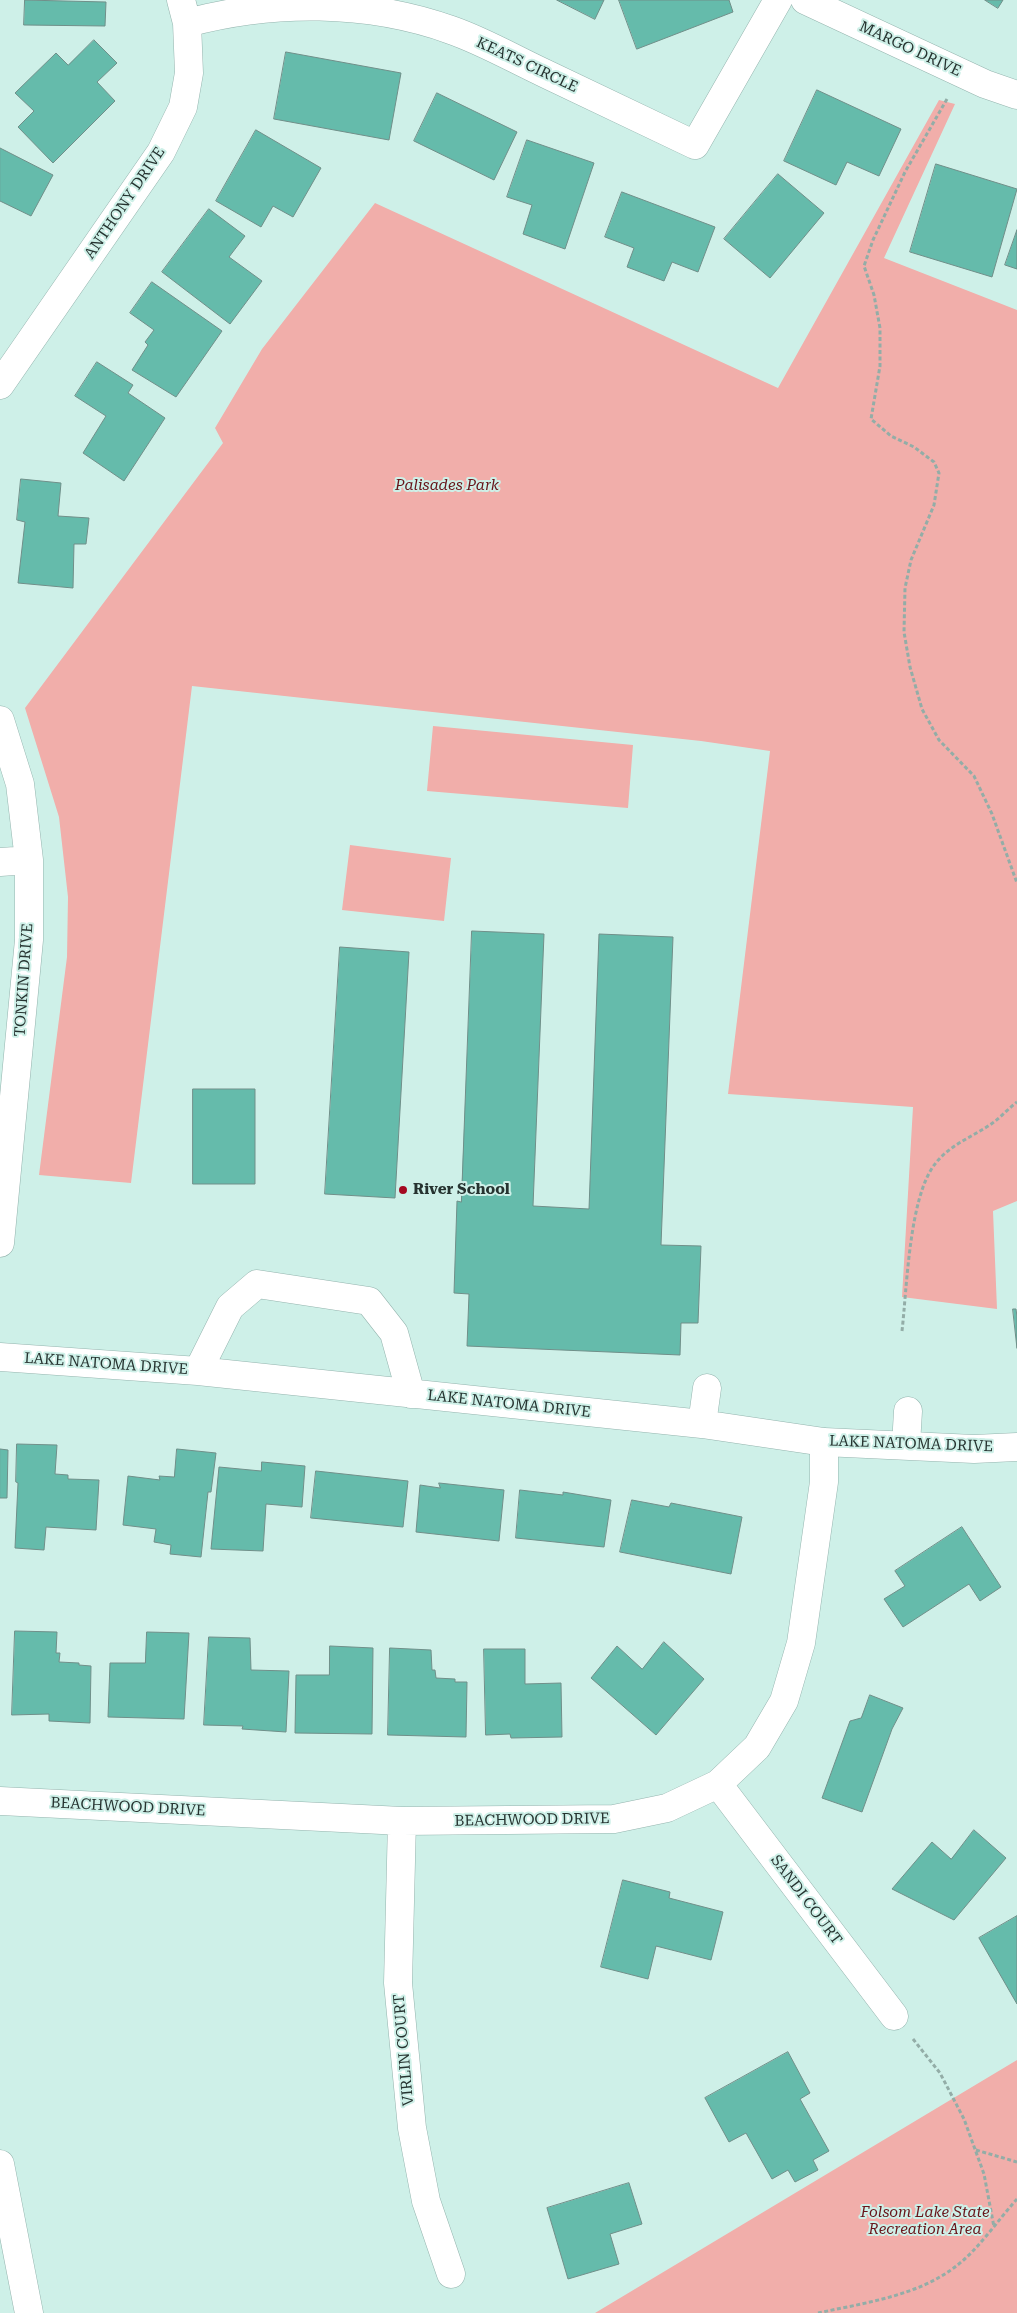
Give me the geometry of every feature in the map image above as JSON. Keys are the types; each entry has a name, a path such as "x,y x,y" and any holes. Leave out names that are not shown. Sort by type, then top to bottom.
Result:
{"street":[{"name":"KEATS CIRCLE","path":"184,12 210,15 292,3 346,5 401,14 453,30 695,145 778,0"},
{"name":"MARGO DRIVE","path":"805,0 962,73 1016,93"},
{"name":"ANTHONY DRIVE","path":"0,385 161,152 183,107 189,73 184,12"},
{"name":"TONKIN DRIVE","path":"0,720 20,784 29,860 29,940 0,1243"},
{"path":"0,862 29,860"},
{"path":"198,1371 230,1307 257,1284 370,1302 394,1333 411,1394"},
{"name":"LAKE NATOMA DRIVE","path":"0,1357 198,1371 702,1424 824,1442 974,1448 1017,1447"},
{"path":"702,1424 707,1388"},
{"path":"906,1445 908,1411"},
{"name":"BEACHWOOD DRIVE","path":"0,1801 402,1821 614,1819 667,1808 718,1784 756,1747 784,1701 801,1643 824,1484 824,1442"},
{"name":"SANDI COURT","path":"718,1784 894,2016"},
{"name":"VIRLIN COURT","path":"402,1821 398,1983 412,2128 426,2201 451,2274"},
{"path":"0,2164 29,2313"}],"path":[{"path":"962,73 905,172 873,240 864,266 880,328 880,366 871,419 891,436 914,447 934,462 939,474 934,505 911,560 905,588 904,632 910,667 922,709 939,740 974,776 992,814 1017,883"},
{"path":"902,1331 915,1220 925,1184 935,1164 960,1142 994,1122 1017,1102"},
{"path":"894,2016 940,2073 964,2119 984,2174 994,2227"},
{"path":"976,2150 1017,2162"},
{"path":"818,2313 899,2294 933,2282 957,2266 994,2227 1017,2199"}],"green space":[{"name":"Palisades Park","path":"939,100 955,104 884,258 1017,310 1017,1201 993,1211 997,1309 902,1297 913,1107 728,1094 770,751 701,741 192,686 131,1183 39,1175 67,957 68,897 59,817 25,708 223,443 215,428 262,349 375,203 778,388"},
{"path":"433,726 633,745 628,808 427,791"},
{"path":"350,845 451,858 444,921 342,910"},
{"name":"Folsom Lake State Recreation Area","path":"1017,2060 1017,2313 595,2313"}],"building":[{"path":"25,0 106,2 105,26 24,25"},
{"path":"557,0 604,0 595,19"},
{"path":"619,0 729,0 733,12 637,49"},
{"path":"985,0 1003,0 998,8"},
{"path":"94,40 117,63 97,82 115,101 53,163 18,127 34,111 15,93 56,53 68,65"},
{"path":"286,52 401,73 389,140 274,119"},
{"path":"817,90 901,129 879,176 847,162 836,185 784,161"},
{"path":"437,93 517,132 494,180 414,141"},
{"path":"256,130 321,168 293,217 273,206 261,227 216,201"},
{"path":"527,140 594,163 565,249 523,234 532,205 507,197"},
{"path":"0,148 53,175 31,216 0,201"},
{"path":"936,164 1017,189 992,277 910,252"},
{"path":"778,174 824,213 770,278 724,239"},
{"path":"622,192 715,227 698,272 672,262 664,281 627,267 634,248 605,237"},
{"path":"209,209 245,236 229,257 262,281 230,324 162,272"},
{"path":"1017,230 1017,269 1005,265"},
{"path":"152,282 222,331 176,397 132,370 148,345 145,342 154,330 130,313"},
{"path":"97,362 133,385 128,393 165,418 124,481 83,453 106,416 75,396"},
{"path":"21,479 61,483 58,516 89,518 86,544 74,544 73,588 18,583 25,522 17,520"},
{"path":"472,931 544,934 533,1206 589,1209 599,934 673,937 661,1245 701,1246 698,1323 681,1323 680,1355 467,1346 469,1294 454,1293 457,1201 461,1202"},
{"path":"340,947 409,952 395,1198 325,1194"},
{"path":"193,1089 255,1089 255,1184 193,1184"},
{"path":"1013,1309 1016,1309 1017,1317 1017,1348"},
{"path":"17,1444 57,1445 55,1474 68,1475 68,1479 99,1480 96,1530 46,1527 44,1550 15,1548 18,1483 16,1482"},
{"path":"0,1449 8,1450 7,1498 0,1498"},
{"path":"177,1449 216,1453 211,1492 208,1492 201,1557 170,1554 171,1545 154,1542 156,1529 123,1525 128,1476 160,1480 159,1476 174,1477"},
{"path":"262,1462 305,1466 302,1507 266,1504 263,1551 211,1549 219,1467 261,1471"},
{"path":"316,1471 408,1481 403,1527 311,1518"},
{"path":"439,1483 504,1490 499,1541 416,1532 420,1485 440,1488"},
{"path":"520,1490 563,1495 563,1492 611,1500 604,1547 516,1538"},
{"path":"632,1500 669,1507 671,1503 742,1517 731,1574 620,1552"},
{"path":"962,1527 1001,1587 980,1601 969,1584 903,1627 884,1599 905,1586 895,1571"},
{"path":"15,1631 57,1632 56,1653 60,1653 59,1662 91,1666 90,1723 49,1721 49,1714 12,1715"},
{"path":"147,1632 189,1633 184,1719 108,1717 110,1663 145,1663"},
{"path":"209,1637 250,1638 251,1670 289,1671 286,1732 242,1729 243,1726 204,1725"},
{"path":"664,1642 704,1679 656,1735 591,1678 617,1646 642,1669"},
{"path":"330,1646 373,1648 372,1734 295,1733 296,1675 329,1675"},
{"path":"390,1648 431,1650 432,1670 435,1670 436,1678 455,1679 455,1682 467,1682 466,1737 388,1735"},
{"path":"484,1649 525,1649 525,1684 561,1683 562,1737 511,1738 510,1734 486,1735"},
{"path":"870,1695 903,1708 892,1729 862,1812 822,1798 850,1721 861,1718"},
{"path":"974,1830 1006,1858 954,1920 892,1889 932,1842 951,1859"},
{"path":"623,1880 670,1892 669,1898 723,1912 711,1960 656,1946 648,1979 601,1967"},
{"path":"1017,1916 1017,2004 979,1938"},
{"path":"788,2052 810,2093 800,2099 829,2151 813,2160 818,2170 795,2182 788,2170 772,2179 746,2133 729,2142 705,2098"},
{"path":"629,2183 642,2224 610,2234 619,2264 568,2279 547,2208"}],"place":[{"name":"River School","path":"403,1190"}]}
